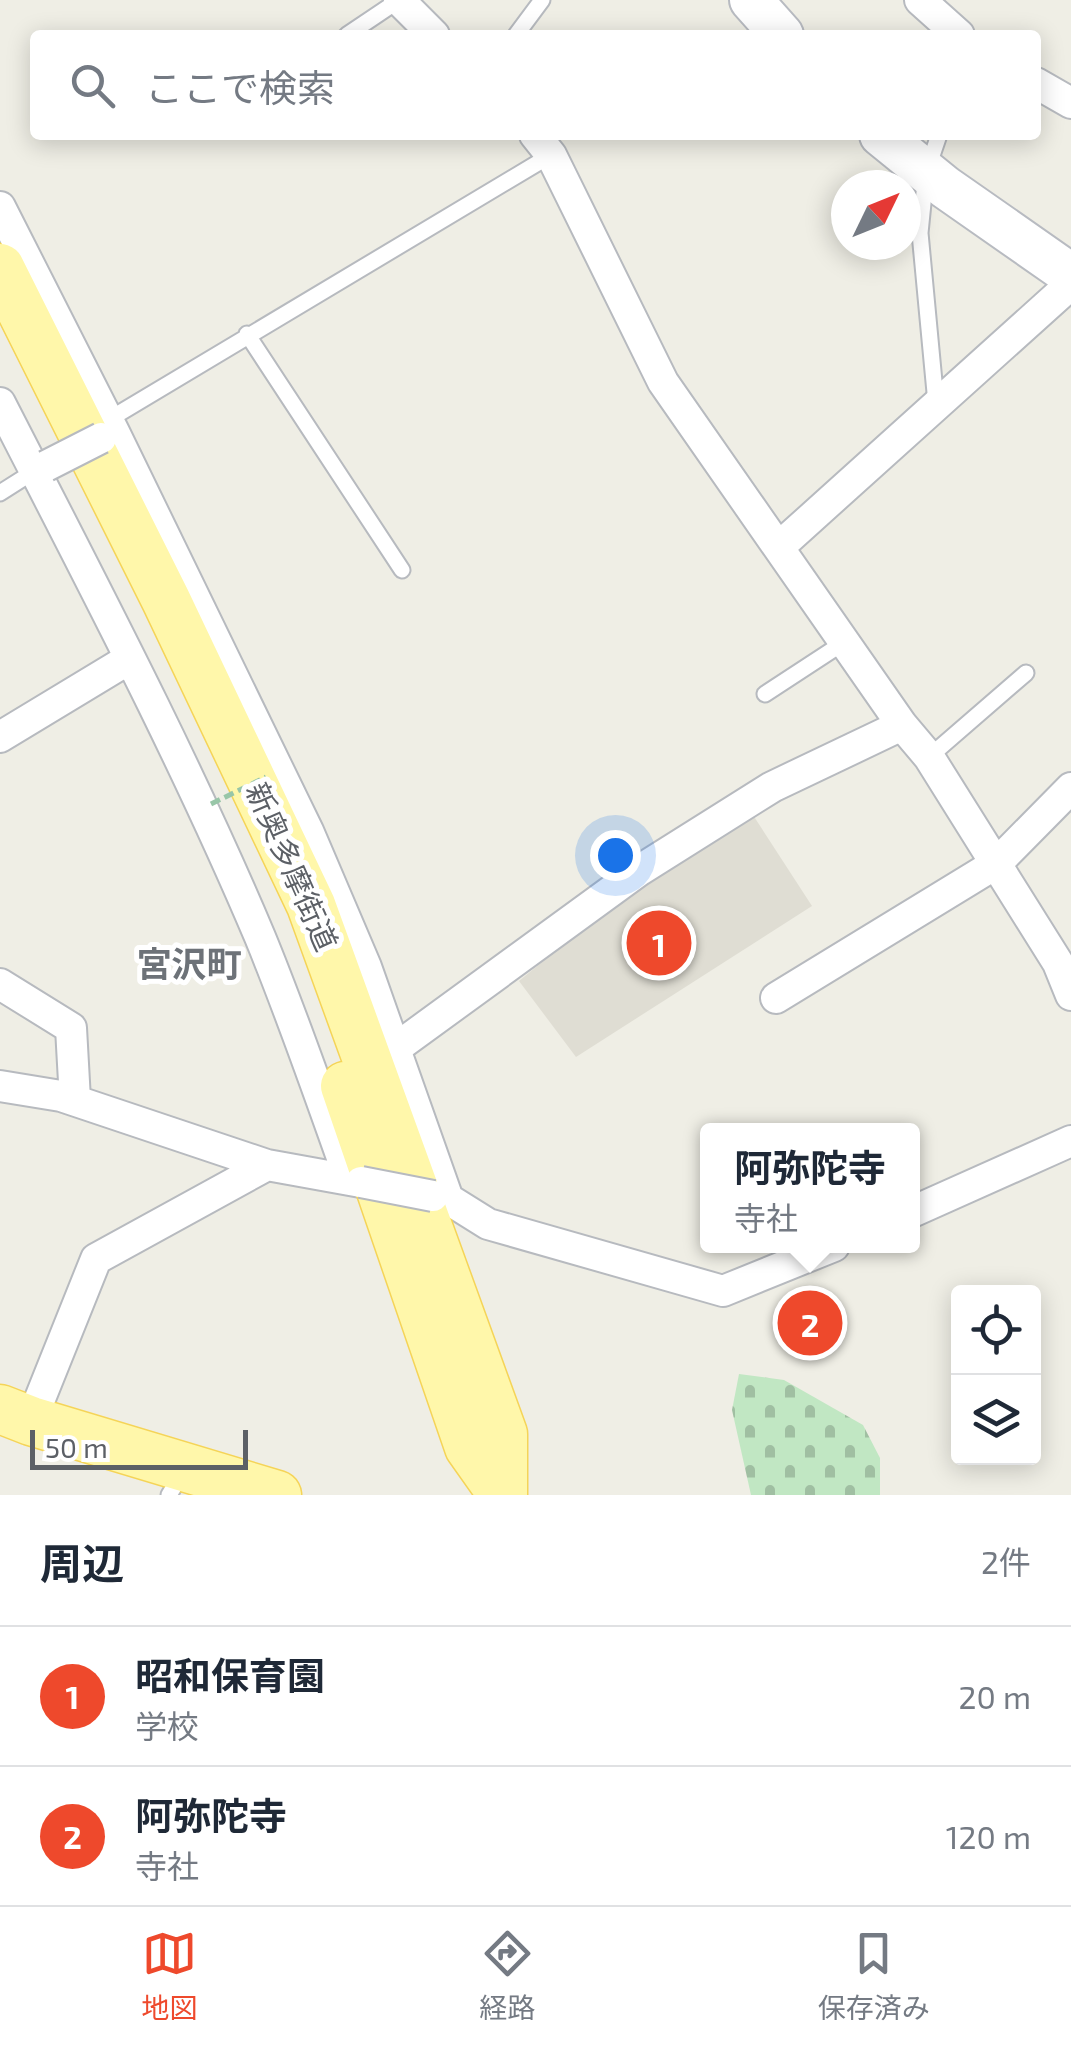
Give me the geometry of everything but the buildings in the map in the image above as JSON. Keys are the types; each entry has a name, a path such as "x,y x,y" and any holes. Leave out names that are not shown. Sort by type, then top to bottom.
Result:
{"main road":[{"name":"新奥多摩街道","path":"0,268 166,600 311,906 503,1434 503,1495"},
{"name":"新奥多摩街道","path":"0,339 246,838 282,919 329,1041 469,1447 503,1495"},
{"path":"9,1415 177,1482 277,1495"}],"street":[{"path":"399,0 429,30"},
{"path":"751,0 778,30"},
{"path":"920,0 953,30"},
{"path":"1041,86 1071,103"},
{"path":"894,140 932,154 1071,275"},
{"path":"543,145 662,382 929,757 1058,964 1071,995"},
{"path":"0,207 308,831 396,1048 440,1198"},
{"path":"780,546 1071,284"},
{"path":"0,403 40,470 261,940 356,1181"},
{"path":"40,470 108,430"},
{"path":"0,737 129,659"},
{"path":"396,1048 640,870 772,787 902,724"},
{"path":"776,998 997,863 1071,788"},
{"path":"0,984 71,1028 75,1100"},
{"path":"0,1086 75,1100 267,1165 440,1198 488,1224 723,1290 816,1253"},
{"path":"920,1208 1071,1141"},
{"path":"9,1415 96,1260 267,1165"}],"lane":[{"path":"354,30 399,0"},
{"path":"520,30 542,0"},
{"path":"108,430 247,334 543,145"},
{"path":"932,154 920,232 936,404"},
{"path":"247,334 402,570"},
{"path":"0,493 40,470"},
{"path":"765,694 846,642"},
{"path":"929,757 1026,673"}],"path":[{"path":"211,804 266,776"}],"shaded area":[{"path":"753,815 812,906 576,1057 519,981 642,880"}],"green space":[{"path":"739,1374 784,1380 863,1425 880,1458 880,1495 751,1495 732,1410"}],"place":[{"name":"昭和保育園","path":"659,943"},
{"name":"阿弥陀寺","path":"810,1323"}],"district":[{"name":"宮沢町","path":"189,965"}]}
